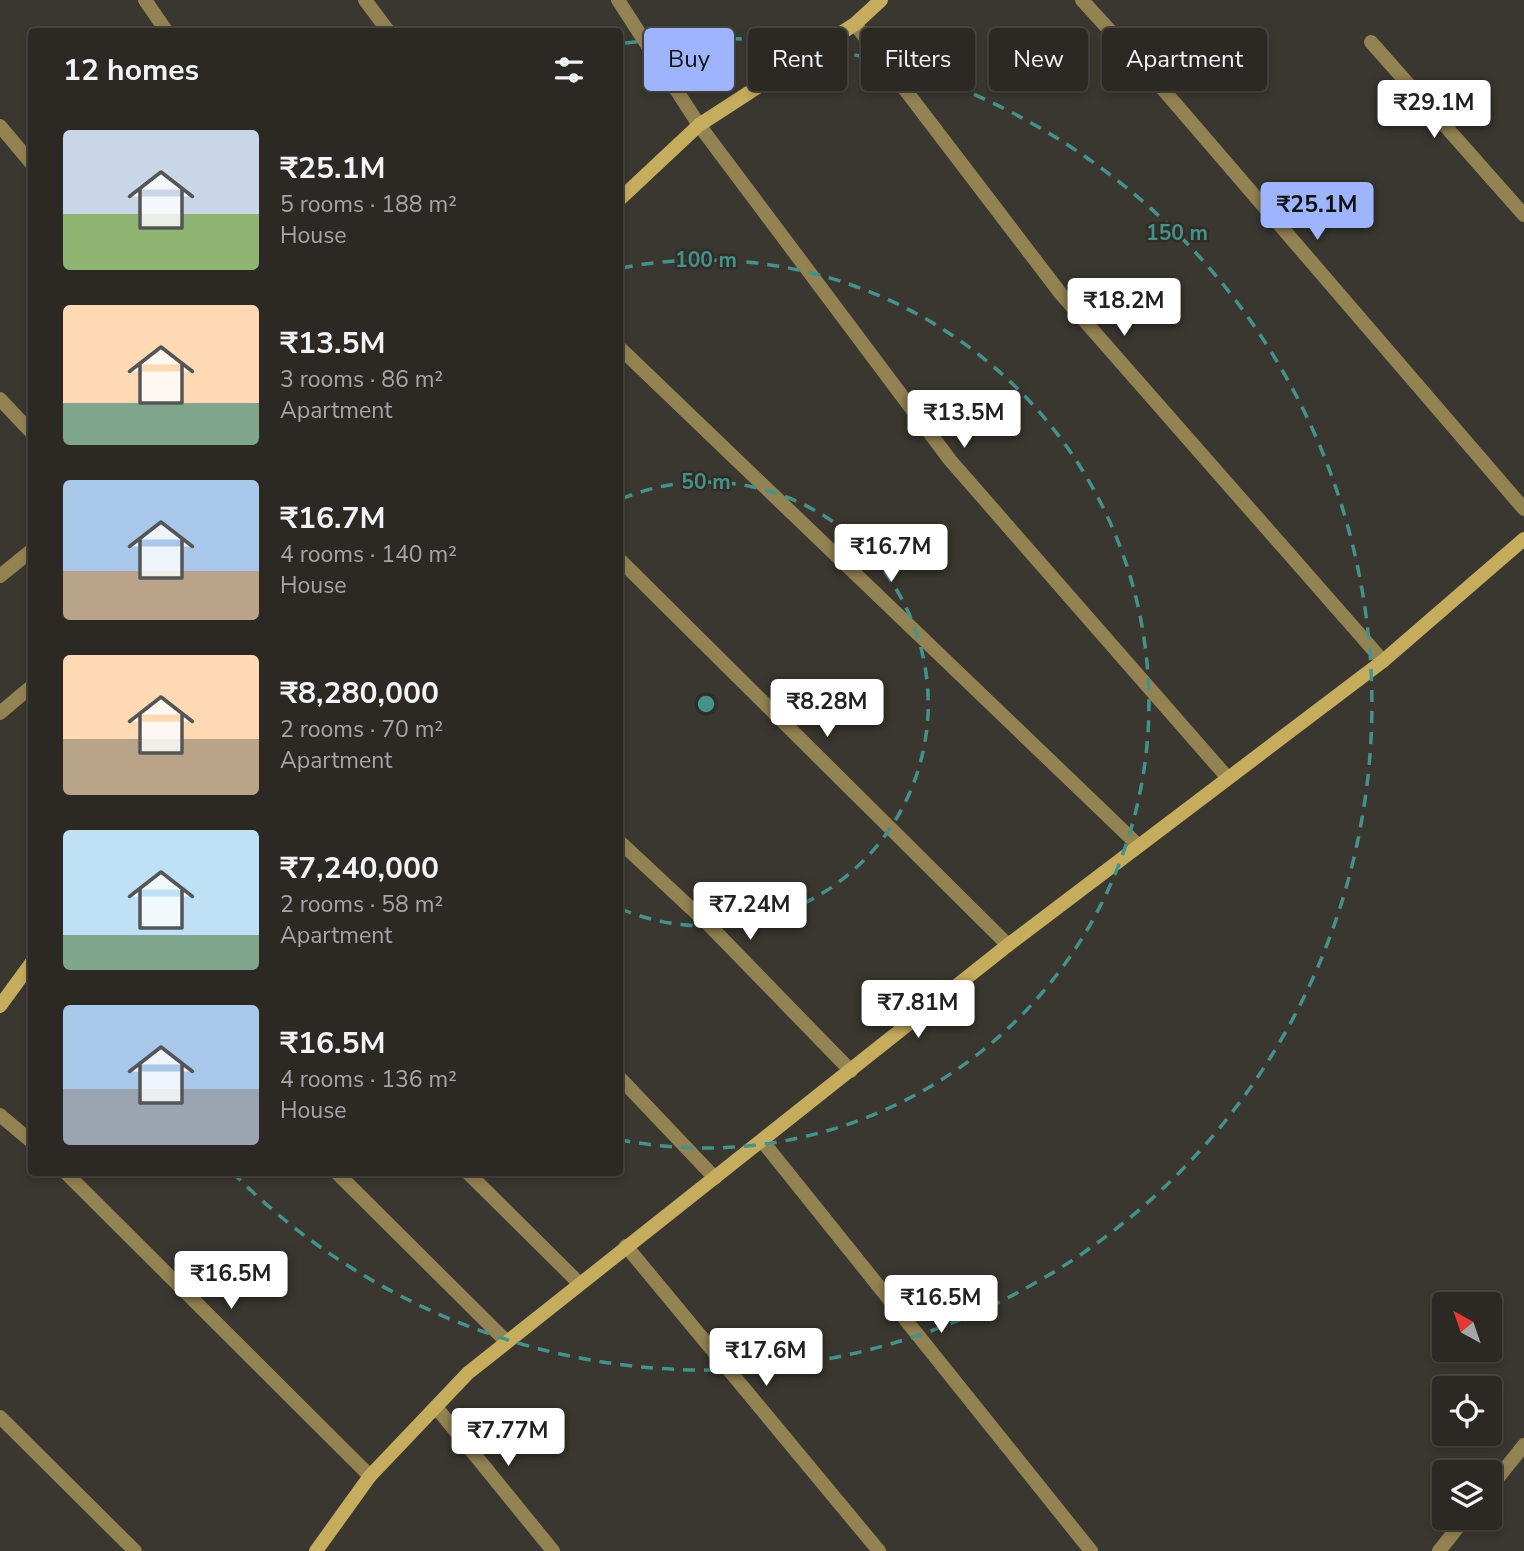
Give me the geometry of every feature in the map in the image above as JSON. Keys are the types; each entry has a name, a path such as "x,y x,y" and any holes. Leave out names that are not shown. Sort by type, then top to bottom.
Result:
{"street":[{"path":"145,0 164,28"},
{"path":"365,0 386,28"},
{"path":"618,0 699,125 950,460 1227,777"},
{"path":"623,196 699,125 855,24 881,0"},
{"path":"1082,0 1155,80 1524,509"},
{"path":"855,24 1061,294 1383,660"},
{"path":"1371,42 1524,215"},
{"path":"0,126 28,159"},
{"path":"623,351 1138,845"},
{"path":"0,400 28,429"},
{"path":"316,1551 370,1476 468,1373 626,1246 763,1142 1008,945 1383,660 1524,540"},
{"path":"0,576 28,553"},
{"path":"623,563 1008,945"},
{"path":"0,713 28,689"},
{"path":"623,845 709,925 851,1071"},
{"path":"0,1006 28,968"},
{"path":"623,1081 715,1178"},
{"path":"0,1115 28,1140"},
{"path":"763,1142 1091,1551"},
{"path":"69,1176 370,1476"},
{"path":"340,1176 507,1342"},
{"path":"471,1176 579,1283"},
{"path":"626,1246 879,1551"},
{"path":"436,1407 553,1551"},
{"path":"0,1417 135,1551"},
{"path":"1502,1473 1524,1445"},
{"path":"1439,1551 1456,1530"}]}
